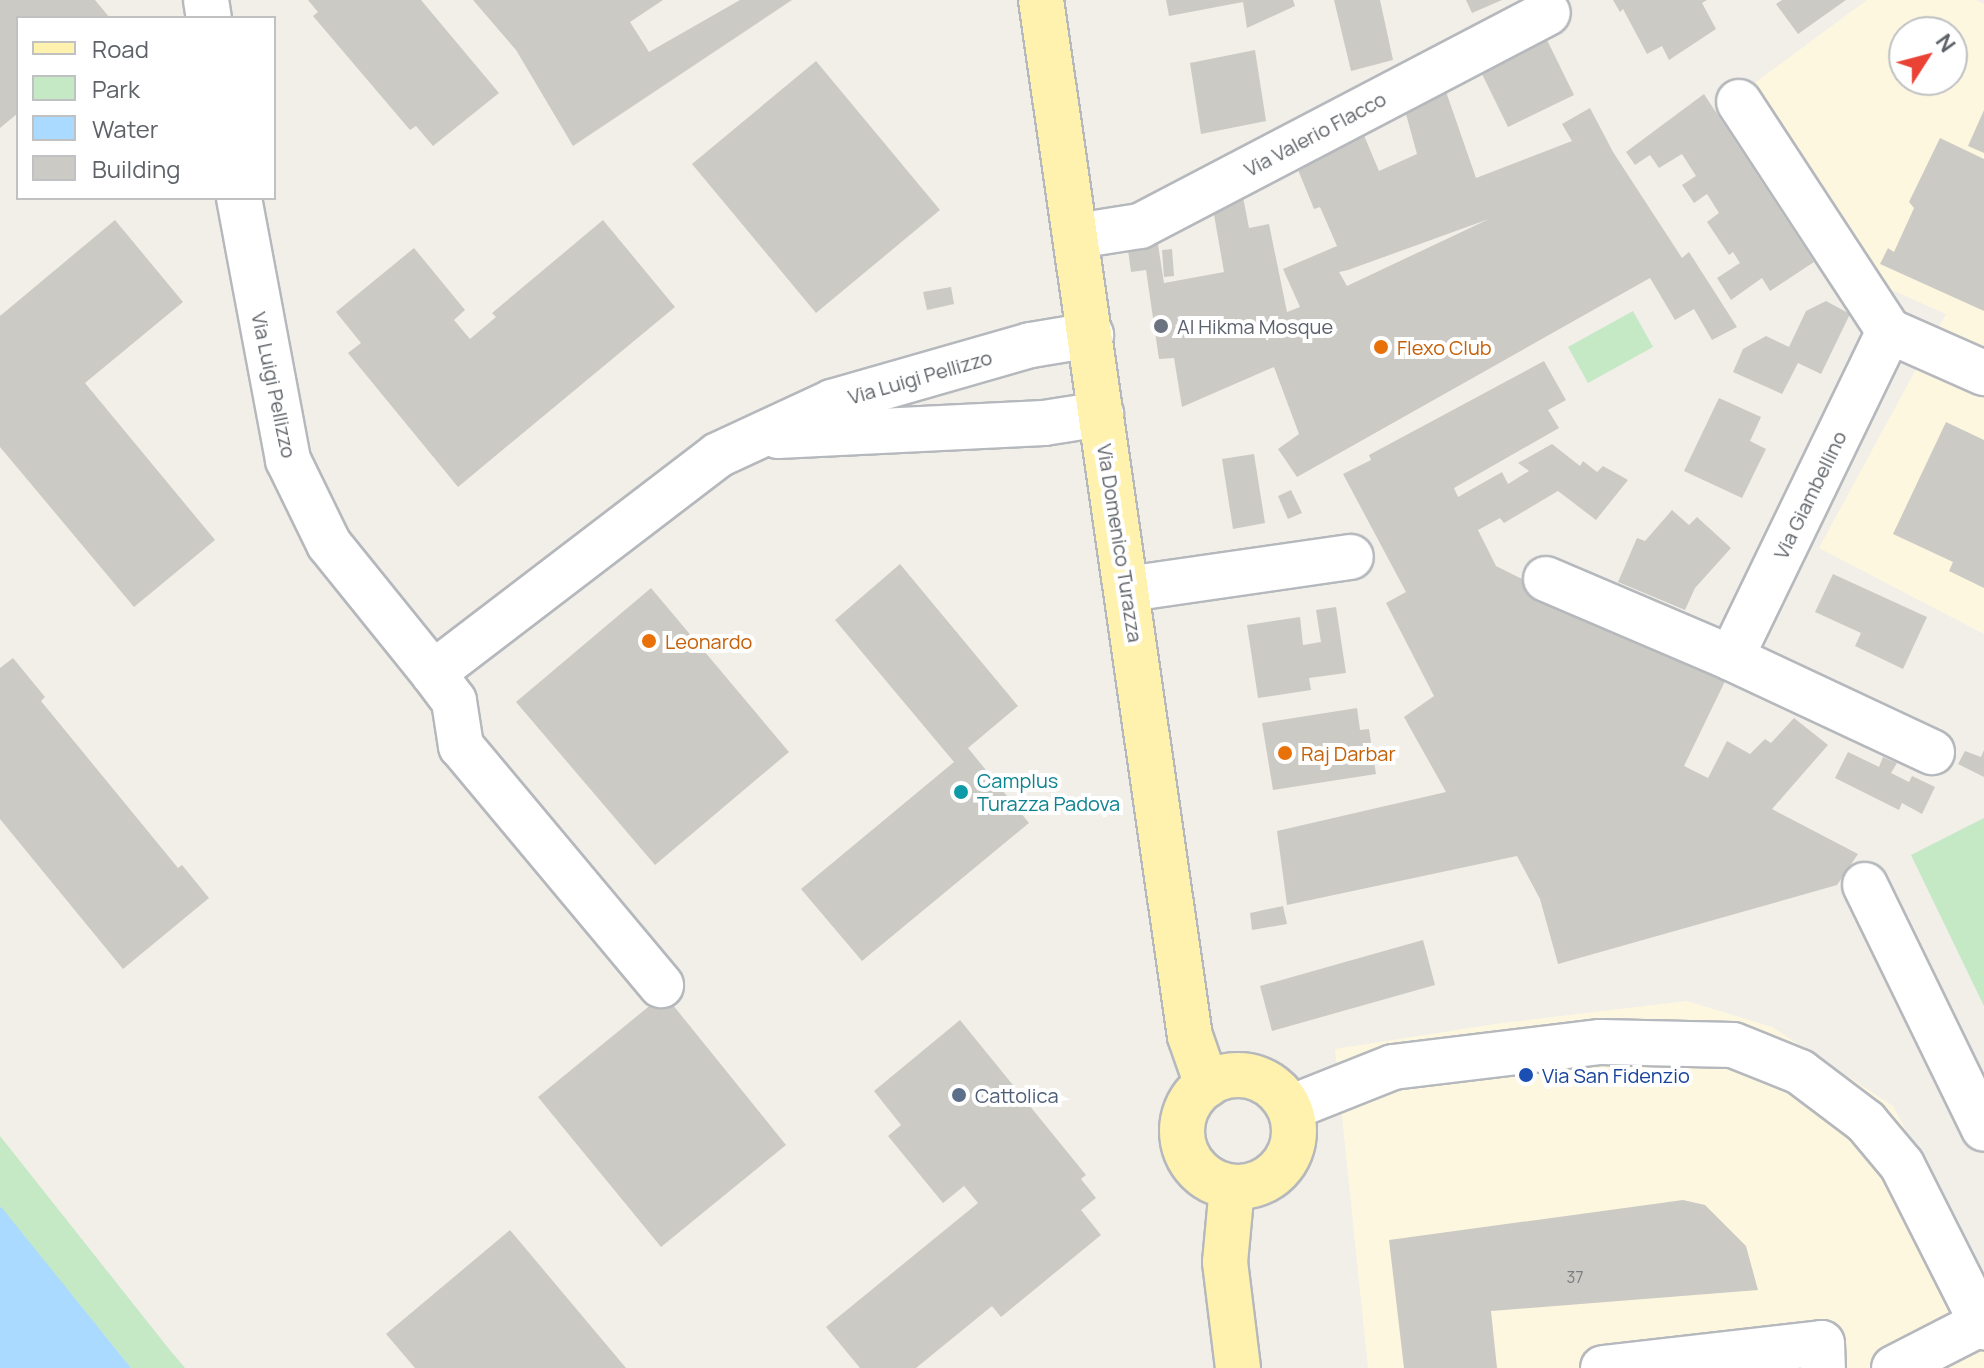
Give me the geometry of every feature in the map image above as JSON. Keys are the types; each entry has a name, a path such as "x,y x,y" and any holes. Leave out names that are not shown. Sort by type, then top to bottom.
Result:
{"main road":[{"name":"Via Domenico Turazza","path":"1041,0 1190,1036 1207,1085"},
{"path":"1244,1075 1263,1081 1279,1092 1290,1108 1295,1131 1290,1155 1276,1174 1255,1185 1232,1187 1201,1174 1184,1145 1186,1111 1207,1085 1225,1077 1244,1075"},
{"path":"1232,1187 1225,1262 1238,1368"}],"street":[{"name":"Via Valerio Flacco","path":"1076,236 1140,226 1548,13"},
{"path":"1739,102 1889,331 1984,373"},
{"name":"Via Luigi Pellizzo","path":"239,200 288,460 329,544 454,701 461,746 661,985"},
{"name":"Via Giambellino","path":"1731,658 1889,331"},
{"name":"Via Luigi Pellizzo","path":"433,673 718,455 832,402 1031,345 1091,335"},
{"name":"Via Luigi Pellizzo","path":"756,437 1044,423 1101,414"},
{"path":"1128,589 1351,557"},
{"path":"1546,579 1731,658 1932,752"},
{"path":"1865,885 1984,1129"},
{"path":"1290,1108 1393,1067 1600,1042 1733,1045 1800,1072 1866,1122 1902,1165 1983,1325 1894,1368"},
{"path":"1603,1368 1822,1343 1823,1368"}],"shaded area":[{"path":"1867,0 1976,0 1984,4 1984,634 1819,548 1946,314 1876,283 1752,85"},
{"path":"1687,1001 1772,1027 1893,1106 1984,1277 1984,1368 1368,1368 1335,1049 1502,1023"}],"green space":[{"path":"1633,311 1653,347 1588,383 1568,347"},
{"path":"1984,818 1984,1006 1911,855"},
{"path":"0,1136 185,1368 131,1368 0,1207"}],"water":[{"path":"2,1208 131,1368 0,1368"}],"building":[{"path":"0,0 95,0 108,16 16,16 16,115 0,128"},
{"path":"308,0 421,0 499,93 433,146 416,126 410,130 313,16 318,12"},
{"path":"473,0 663,0 630,22 649,52 740,0 792,0 573,146 516,50"},
{"path":"1166,0 1293,0 1295,6 1247,28 1243,2 1169,16"},
{"path":"1334,0 1380,0 1393,60 1351,71"},
{"path":"1466,0 1502,0 1472,13"},
{"path":"1613,0 1707,0 1702,3 1716,29 1669,60 1662,46 1647,54 1623,9 1620,12"},
{"path":"1782,0 1846,0 1798,34 1776,4"},
{"path":"1547,40 1574,95 1508,127 1481,72"},
{"path":"1255,50 1266,121 1201,134 1190,63"},
{"path":"816,61 940,210 816,313 692,164"},
{"path":"1443,83 1476,178 1572,141 1562,124 1590,108 1613,152 1682,258 1689,252 1737,327 1712,340 1694,309 1675,320 1650,278 1297,477 1278,449 1299,434 1274,367 1182,407 1174,358 1159,359 1146,270 1131,272 1127,243 1157,238 1164,283 1224,272 1212,203 1243,197 1249,228 1269,224 1287,312 1300,307 1283,269 1337,246 1320,207 1314,209 1296,165 1363,133 1379,171 1417,154 1401,96","holes":["1489,219 1347,286 1339,272"]},
{"path":"1704,94 1814,262 1770,291 1762,278 1731,300 1717,278 1740,263 1733,252 1729,255 1707,222 1719,213 1707,194 1694,203 1682,185 1696,176 1682,154 1659,168 1650,155 1635,165 1626,152"},
{"path":"1984,110 1984,153 1968,146"},
{"path":"1940,138 1984,159 1984,311 1880,264 1888,248 1894,252 1914,208 1909,202"},
{"path":"115,220 183,302 85,383 215,540 134,607 0,447 0,316"},
{"path":"603,220 675,307 458,487 348,353 361,343 336,312 414,248 465,310 454,320 470,339 496,317 492,313"},
{"path":"1172,249 1174,276 1164,277 1162,250"},
{"path":"951,287 954,304 927,310 923,292"},
{"path":"1826,301 1850,314 1821,374 1798,363 1782,394 1733,372 1743,349 1766,336 1789,347 1806,311"},
{"path":"1544,361 1566,400 1548,410 1559,428 1454,488 1458,497 1502,472 1508,484 1529,471 1518,463 1552,444 1580,466 1583,461 1597,472 1603,466 1628,480 1596,520 1558,491 1504,523 1500,518 1478,530 1496,566 1588,612 1729,673 1684,766 1708,778 1727,741 1750,754 1765,739 1771,743 1794,718 1828,745 1772,809 1858,854 1837,885 1558,964 1540,899 1517,856 1287,905 1277,831 1446,792 1404,717 1434,696 1386,603 1406,592 1343,474 1371,460 1369,455"},
{"path":"1719,398 1761,417 1750,441 1766,449 1742,498 1684,471"},
{"path":"1946,422 1984,440 1984,588 1949,571 1953,562 1893,534"},
{"path":"1254,454 1265,523 1233,529 1222,459"},
{"path":"1291,490 1302,513 1288,519 1278,496"},
{"path":"1672,510 1689,525 1697,517 1731,548 1695,588 1685,610 1618,582 1637,538 1645,541"},
{"name":"Camplus Turazza Padova","path":"900,564 1018,706 968,748 1029,823 862,961 801,889 954,762 835,620"},
{"path":"1833,574 1927,617 1903,669 1855,646 1861,633 1815,612"},
{"path":"651,588 789,752 655,865 516,702"},
{"path":"1336,607 1346,673 1309,678 1311,690 1258,698 1247,625 1300,617 1303,645 1321,642 1316,610"},
{"path":"13,658 45,697 41,701 178,868 182,865 209,898 123,969 0,819 0,668"},
{"path":"1357,708 1360,730 1369,729 1376,774 1273,790 1262,723"},
{"path":"1984,750 1984,777 1958,764 1965,751 1981,757"},
{"path":"1848,752 1879,767 1883,757 1897,763 1891,773 1909,782 1912,776 1935,787 1922,814 1902,803 1899,810 1835,778"},
{"path":"1283,906 1287,924 1252,930 1250,913"},
{"path":"1423,940 1435,985 1272,1031 1260,986"},
{"path":"664,994 786,1145 661,1247 538,1097"},
{"path":"960,1020 1086,1175 1081,1179 1096,1198 1081,1210 1101,1235 1001,1317 992,1306 916,1368 860,1368 826,1327 978,1203 964,1186 943,1203 888,1136 901,1125 874,1091"},
{"path":"1683,1200 1705,1205 1746,1246 1758,1290 1491,1311 1497,1368 1404,1368 1389,1240"},
{"path":"510,1230 626,1368 415,1368 386,1334"}],"place":[{"name":"Al Hikma Mosque","path":"1161,326"},
{"name":"Flexo Club","path":"1381,347"},
{"name":"Leonardo","path":"649,641"},
{"name":"Raj Darbar","path":"1285,753"},
{"name":"Camplus Turazza Padova","path":"961,792"},
{"name":"Via San Fidenzio","path":"1526,1075"},
{"name":"Cattolica","path":"959,1095"}]}
